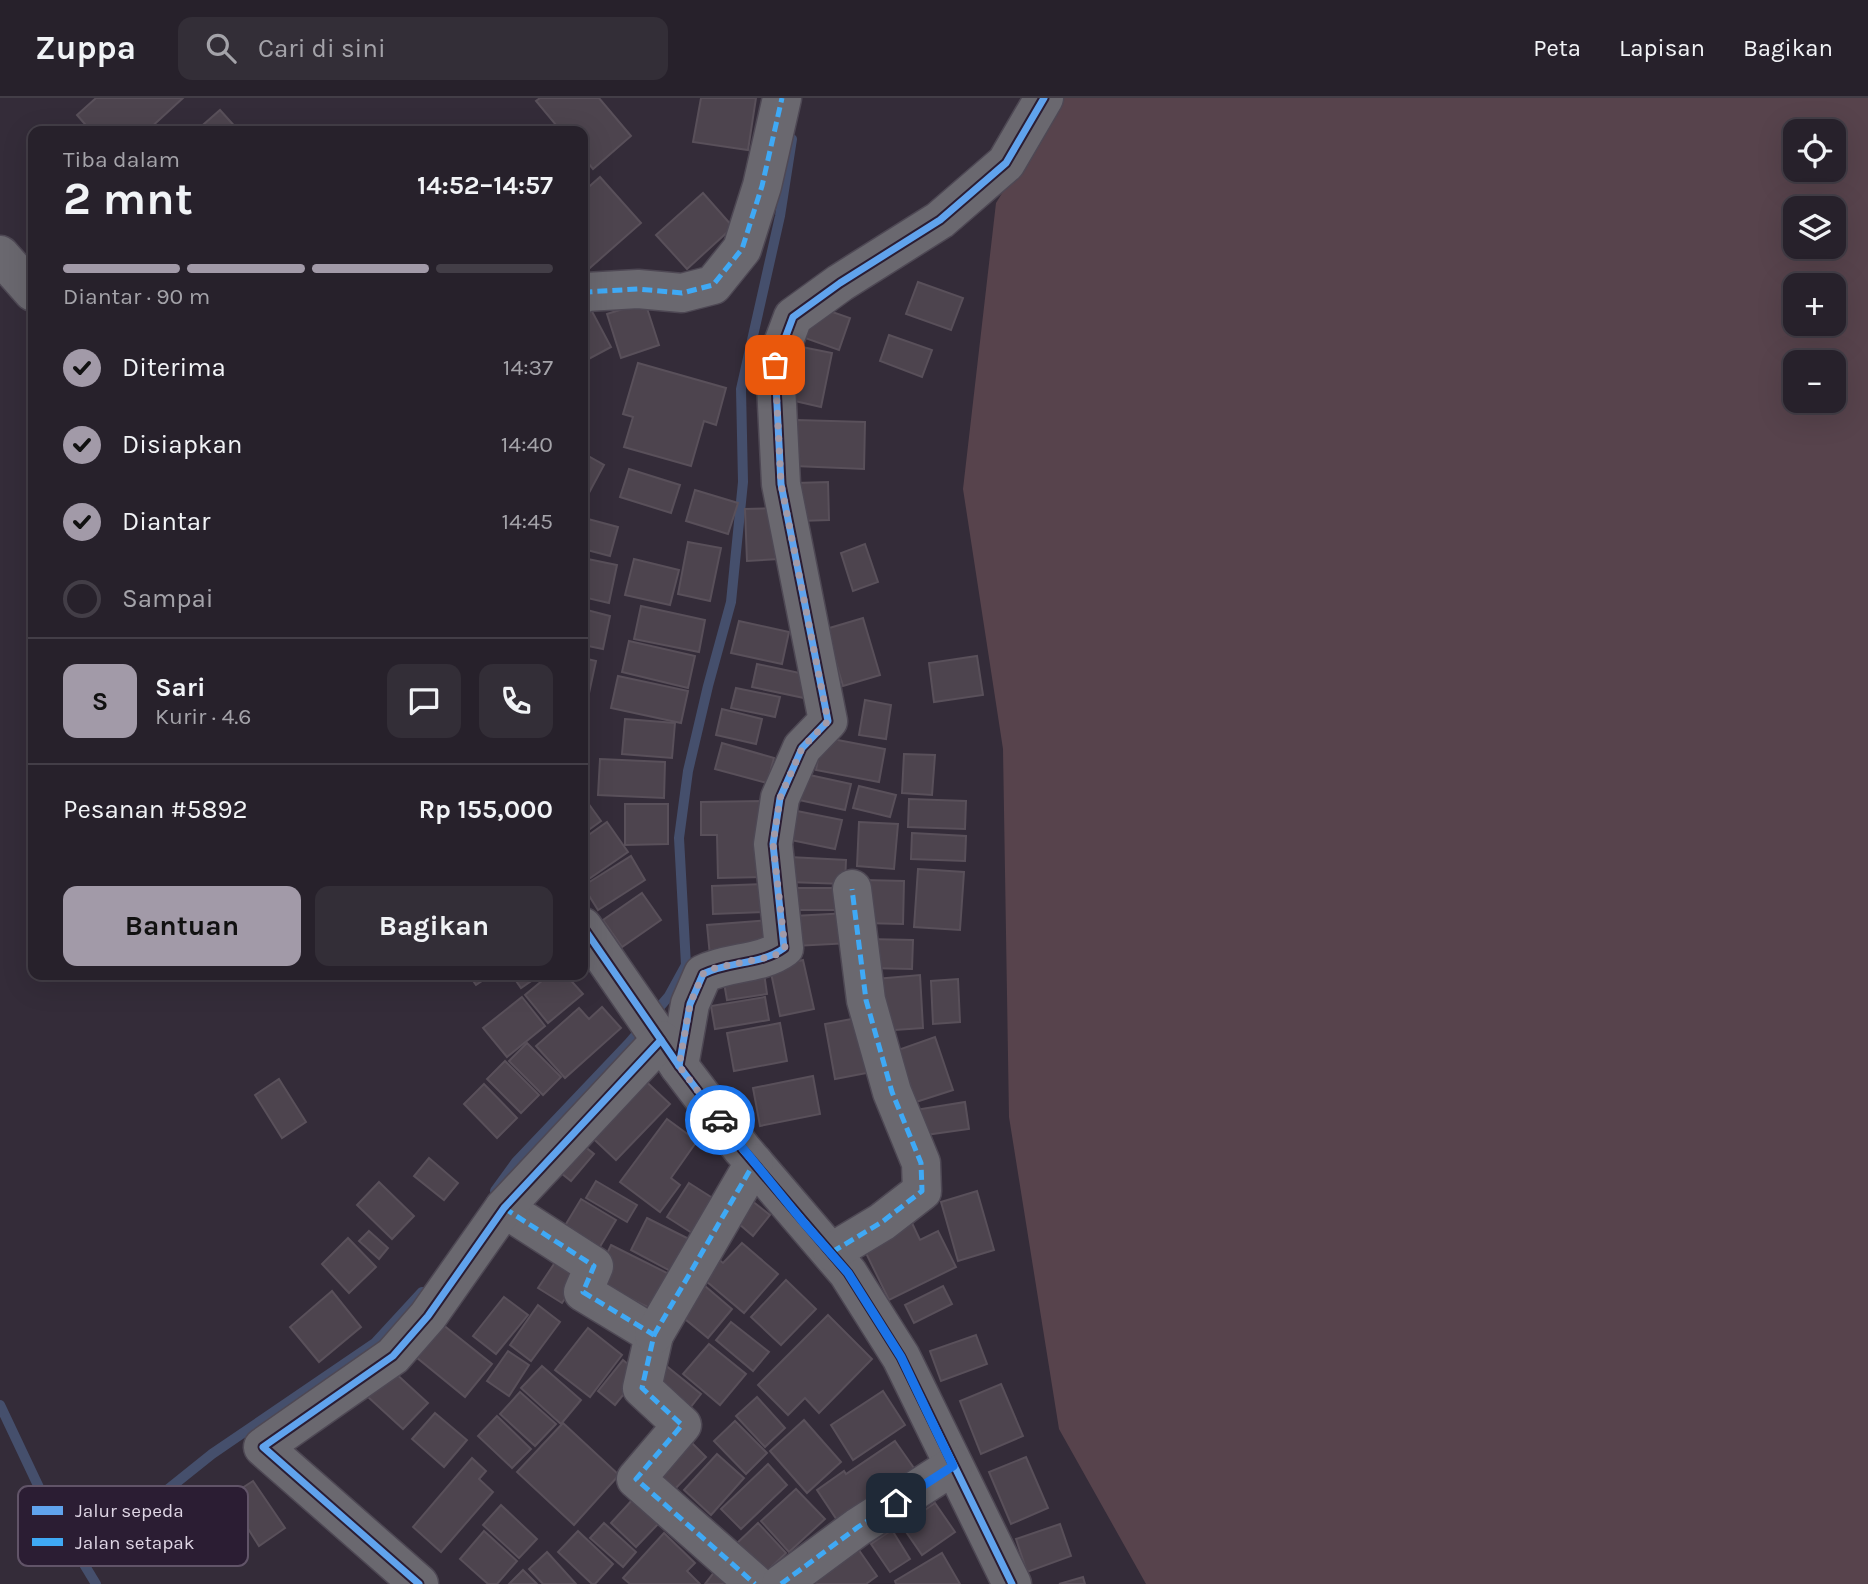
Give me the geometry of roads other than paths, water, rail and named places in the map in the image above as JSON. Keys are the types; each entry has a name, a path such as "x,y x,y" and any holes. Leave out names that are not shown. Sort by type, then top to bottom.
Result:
{"street":[{"path":"588,292 638,289 682,293 713,285 742,249 762,186 782,98"},
{"path":"419,1584 263,1447 393,1356 428,1316 504,1208 670,1053 703,974 715,968 774,956 785,948 773,844 780,798 802,748 828,721 781,484 775,365 793,317 840,283 940,220 1006,163 1044,98"},
{"path":"0,255 28,286"},
{"path":"832,1252 882,1222 922,1191 921,1163 892,1092 869,1012 859,956 852,889"},
{"path":"588,934 670,1053 754,1163 848,1273 901,1357 1012,1584"},
{"path":"754,1163 654,1335 642,1388 682,1425 636,1479 755,1584"},
{"path":"504,1208 594,1266 583,1292 654,1335"},
{"path":"781,1584 858,1527 953,1466"}],"waterway":[{"path":"495,1191 516,1162 629,1043 669,996 686,965 679,838 688,771 731,602 743,482 741,389 780,216 792,139"},
{"path":"172,1486 212,1454 375,1343 422,1292"},
{"path":"0,1405 38,1486"},
{"path":"85,1566 96,1584"}]}
